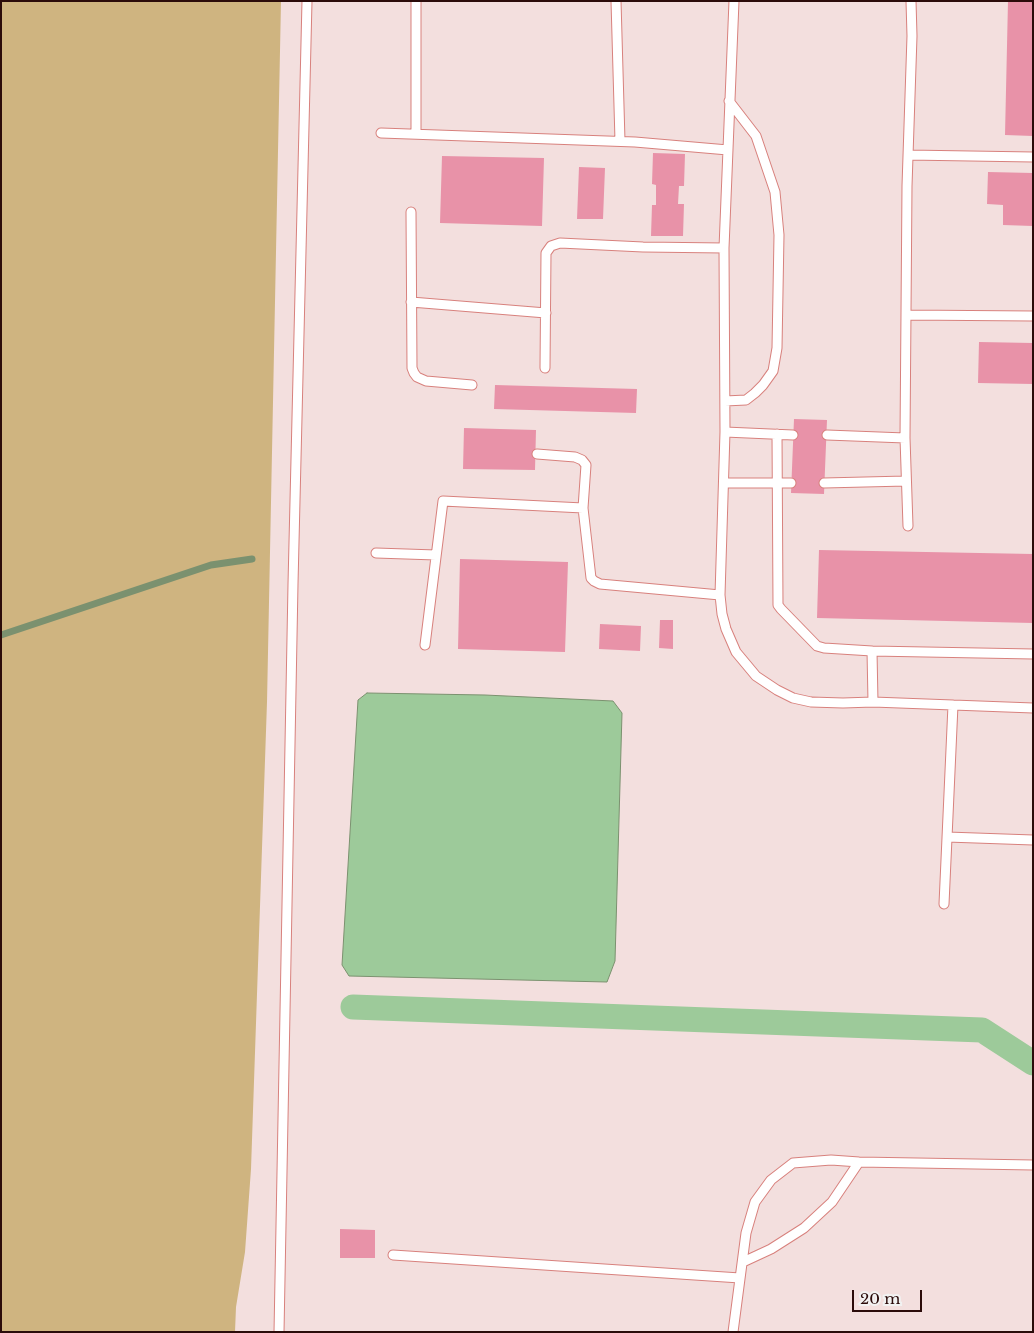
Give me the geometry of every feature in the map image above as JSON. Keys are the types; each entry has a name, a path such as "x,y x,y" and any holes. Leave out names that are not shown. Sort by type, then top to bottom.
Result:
{"lane":[{"path":"279,1332 293,594 307,1"},
{"path":"416,1 416,134"},
{"path":"616,1 620,141"},
{"path":"734,1 724,248 725,432 720,595 726,629 736,652 756,676 793,698 811,702 843,704 873,702 1033,708"},
{"path":"908,526 905,438 911,1"},
{"path":"725,401 746,400 763,385 773,371 777,348 779,235 775,192 756,136 729,101"},
{"path":"381,133 620,141 728,150"},
{"path":"908,155 1033,156"},
{"path":"411,212 412,368 417,377 426,381 472,385"},
{"path":"545,368 546,253 551,246 560,243 724,248"},
{"path":"411,302 546,313"},
{"path":"906,315 1033,316"},
{"path":"725,432 793,435"},
{"path":"777,434 778,605 817,646 872,651 1033,654"},
{"path":"826,435 905,438"},
{"path":"537,454 575,457 582,460 586,465 583,508 591,578 594,581 600,584 720,595"},
{"path":"824,483 906,481"},
{"path":"724,484 791,483"},
{"path":"425,645 443,501 583,508"},
{"path":"376,553 436,555"},
{"path":"872,651 873,702"},
{"path":"944,904 953,705"},
{"path":"948,837 1033,840"},
{"path":"733,1332 746,1233 755,1202 771,1180 793,1164 831,1160 1033,1165"},
{"path":"743,1262 771,1249 804,1228 832,1202 859,1162"},
{"path":"393,1254 740,1278"}],"shaded area":[{"path":"1,1 281,1 267,702 251,1169 245,1252 236,1307 235,1332 1,1332"},
{"path":"367,693 485,695 613,701 622,713 615,961 607,982 349,976 342,965 358,700"}],"building":[{"path":"1008,1 1033,1 1033,136 1005,135"},
{"path":"653,153 685,154 684,186 679,186 678,204 684,204 683,236 651,236 652,205 656,205 656,185 652,184"},
{"path":"442,156 544,158 542,226 440,223"},
{"path":"579,167 605,168 603,219 577,219"},
{"path":"988,172 1033,173 1033,226 1003,225 1003,205 987,204"},
{"path":"979,342 1033,343 1033,384 978,383"},
{"path":"495,385 637,389 636,413 494,409"},
{"path":"794,419 827,420 824,494 791,493"},
{"path":"464,428 536,430 535,470 463,469"},
{"path":"819,550 1033,554 1033,623 817,618"},
{"path":"460,559 568,562 565,652 458,649"},
{"path":"660,620 673,620 673,649 659,648"},
{"path":"600,624 641,626 640,651 599,649"},
{"path":"340,1229 375,1230 375,1258 340,1258"}],"waterway":[{"path":"1,635 211,565 252,559"},
{"path":"353,1007 982,1030 1033,1063"}]}
